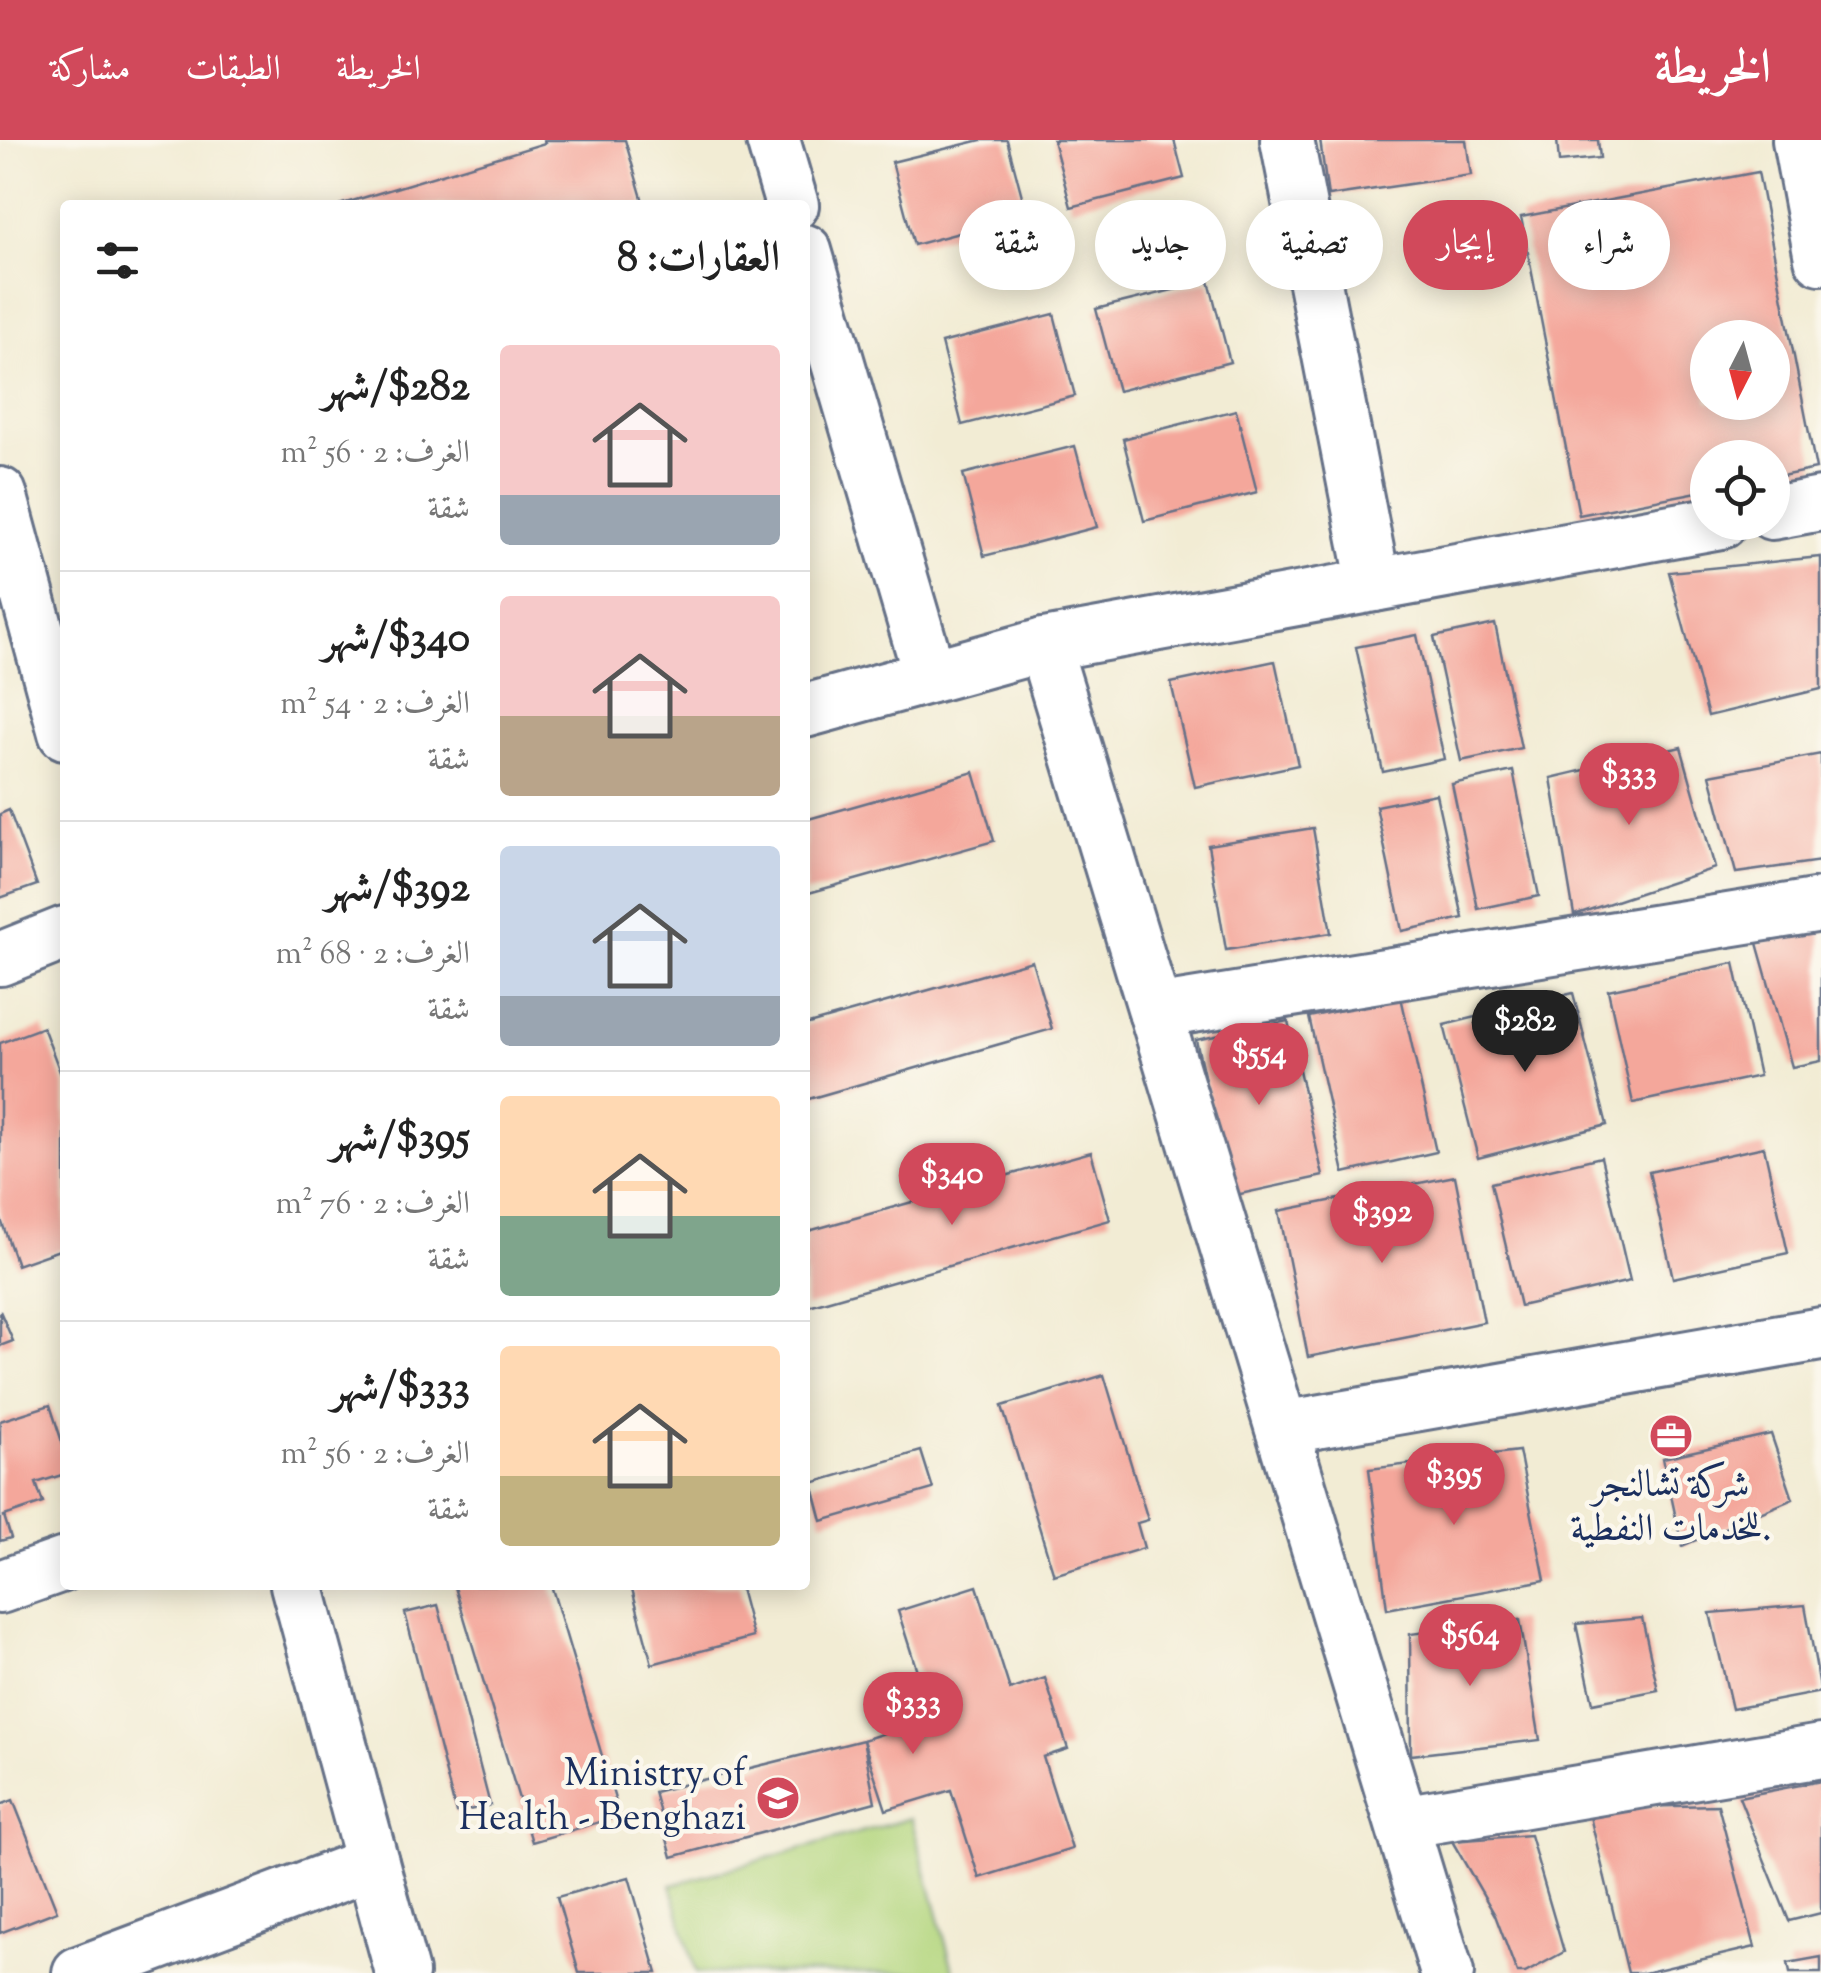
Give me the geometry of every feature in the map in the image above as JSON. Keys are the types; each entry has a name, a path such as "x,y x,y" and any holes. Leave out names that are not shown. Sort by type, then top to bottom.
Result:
{"street":[{"path":"772,140 790,200"},
{"path":"1287,140 1374,585"},
{"path":"1798,140 1821,258"},
{"path":"810,267 930,676"},
{"path":"0,494 60,716"},
{"path":"1790,510 1821,504"},
{"path":"810,710 1044,645 1690,528"},
{"path":"1044,645 1447,1973"},
{"path":"1155,1012 1821,905"},
{"path":"0,958 60,935"},
{"path":"1282,1428 1821,1334"},
{"path":"0,1587 60,1566"},
{"path":"298,1590 402,1973"},
{"path":"1402,1822 1821,1752"},
{"path":"79,1973 372,1862"}],"green space":[{"path":"911,1818 954,1973 696,1973 671,1885"}],"building":[{"path":"544,140 625,140 643,200 356,200 545,143"},
{"path":"981,140 1007,140 1023,200 959,200 959,233 914,245 892,162"},
{"path":"1053,140 1174,140 1184,178 1075,206 1075,200 1069,200"},
{"path":"1320,140 1466,140 1471,175 1328,196"},
{"path":"1557,140 1598,140 1600,158 1559,162"},
{"path":"1758,172 1787,320 1690,320 1690,420 1790,420 1790,336 1816,469 1790,474 1790,440 1690,440 1690,493 1579,515 1528,253 1528,216 1548,212 1548,290 1670,290 1670,200 1611,200"},
{"path":"1173,290 1211,290 1230,362 1118,391 1096,309"},
{"path":"1054,314 1075,396 962,425 941,343"},
{"path":"1236,410 1257,492 1144,521 1123,439"},
{"path":"1075,446 1097,527 984,556 963,474"},
{"path":"1821,557 1821,689 1708,716 1669,572"},
{"path":"1495,624 1521,748 1461,761 1434,637"},
{"path":"1417,635 1444,759 1383,772 1356,647"},
{"path":"1275,661 1298,765 1195,787 1171,683"},
{"path":"1681,747 1715,868 1574,915 1551,778"},
{"path":"1821,754 1821,861 1736,873 1710,775"},
{"path":"1513,771 1539,896 1478,909 1452,784"},
{"path":"974,772 994,841 810,893 810,819"},
{"path":"1436,794 1463,918 1402,931 1376,806"},
{"path":"9,810 37,885 0,898 0,814"},
{"path":"1313,828 1331,933 1226,950 1208,845"},
{"path":"1821,930 1821,1061 1792,1067 1757,943"},
{"path":"1032,961 1052,1029 810,1099 810,1024"},
{"path":"1734,963 1759,1076 1633,1103 1608,990"},
{"path":"1573,993 1607,1125 1478,1158 1444,1025"},
{"path":"1401,997 1436,1152 1344,1173 1309,1017"},
{"path":"1288,1021 1323,1176 1231,1196 1196,1040"},
{"path":"43,1027 60,1072 60,1250 17,1265 0,1217 0,1043"},
{"path":"1764,1147 1788,1253 1673,1278 1649,1172"},
{"path":"1091,1152 1110,1220 810,1306 810,1231"},
{"path":"1601,1157 1630,1281 1520,1306 1491,1183"},
{"path":"1455,1176 1484,1322 1308,1357 1279,1211"},
{"path":"0,1311 13,1341 0,1346"},
{"path":"1104,1375 1148,1520 1137,1523 1144,1548 1054,1575 1002,1406"},
{"path":"50,1405 60,1436 60,1476 36,1483 43,1503 4,1516 11,1538 0,1541 0,1421"},
{"path":"1771,1434 1793,1499 1682,1546 1663,1458"},
{"path":"921,1451 933,1489 822,1521 812,1483"},
{"path":"1519,1451 1545,1580 1387,1609 1369,1469"},
{"path":"977,1586 1010,1690 1045,1678 1068,1749 1043,1757 1072,1849 979,1878 951,1790 886,1810 863,1740 932,1718 898,1611"},
{"path":"456,1590 552,1590 620,1816 532,1842"},
{"path":"632,1590 740,1590 753,1637 652,1664"},
{"path":"438,1605 490,1805 456,1813 405,1613"},
{"path":"1805,1605 1821,1692 1732,1709 1710,1613"},
{"path":"1642,1618 1658,1690 1593,1703 1576,1624"},
{"path":"1520,1620 1540,1740 1411,1755 1410,1634"},
{"path":"863,1740 875,1802 672,1857 654,1792"},
{"path":"1821,1781 1821,1913 1789,1921 1739,1797"},
{"path":"13,1800 57,1911 0,1933 0,1805"},
{"path":"1718,1805 1755,1947 1644,1973 1628,1973 1588,1808"},
{"path":"1530,1835 1564,1952 1525,1973 1517,1973 1495,1915 1452,1841"},
{"path":"629,1877 657,1973 579,1973 557,1897"},
{"path":"1821,1957 1821,1973 1790,1973 1788,1963"}],"place":[{"name":"شركة تشالنجر للخدمات النفطية.","path":"1671,1436"},
{"name":"Ministry of Health - Benghazi","path":"778,1798"}]}
